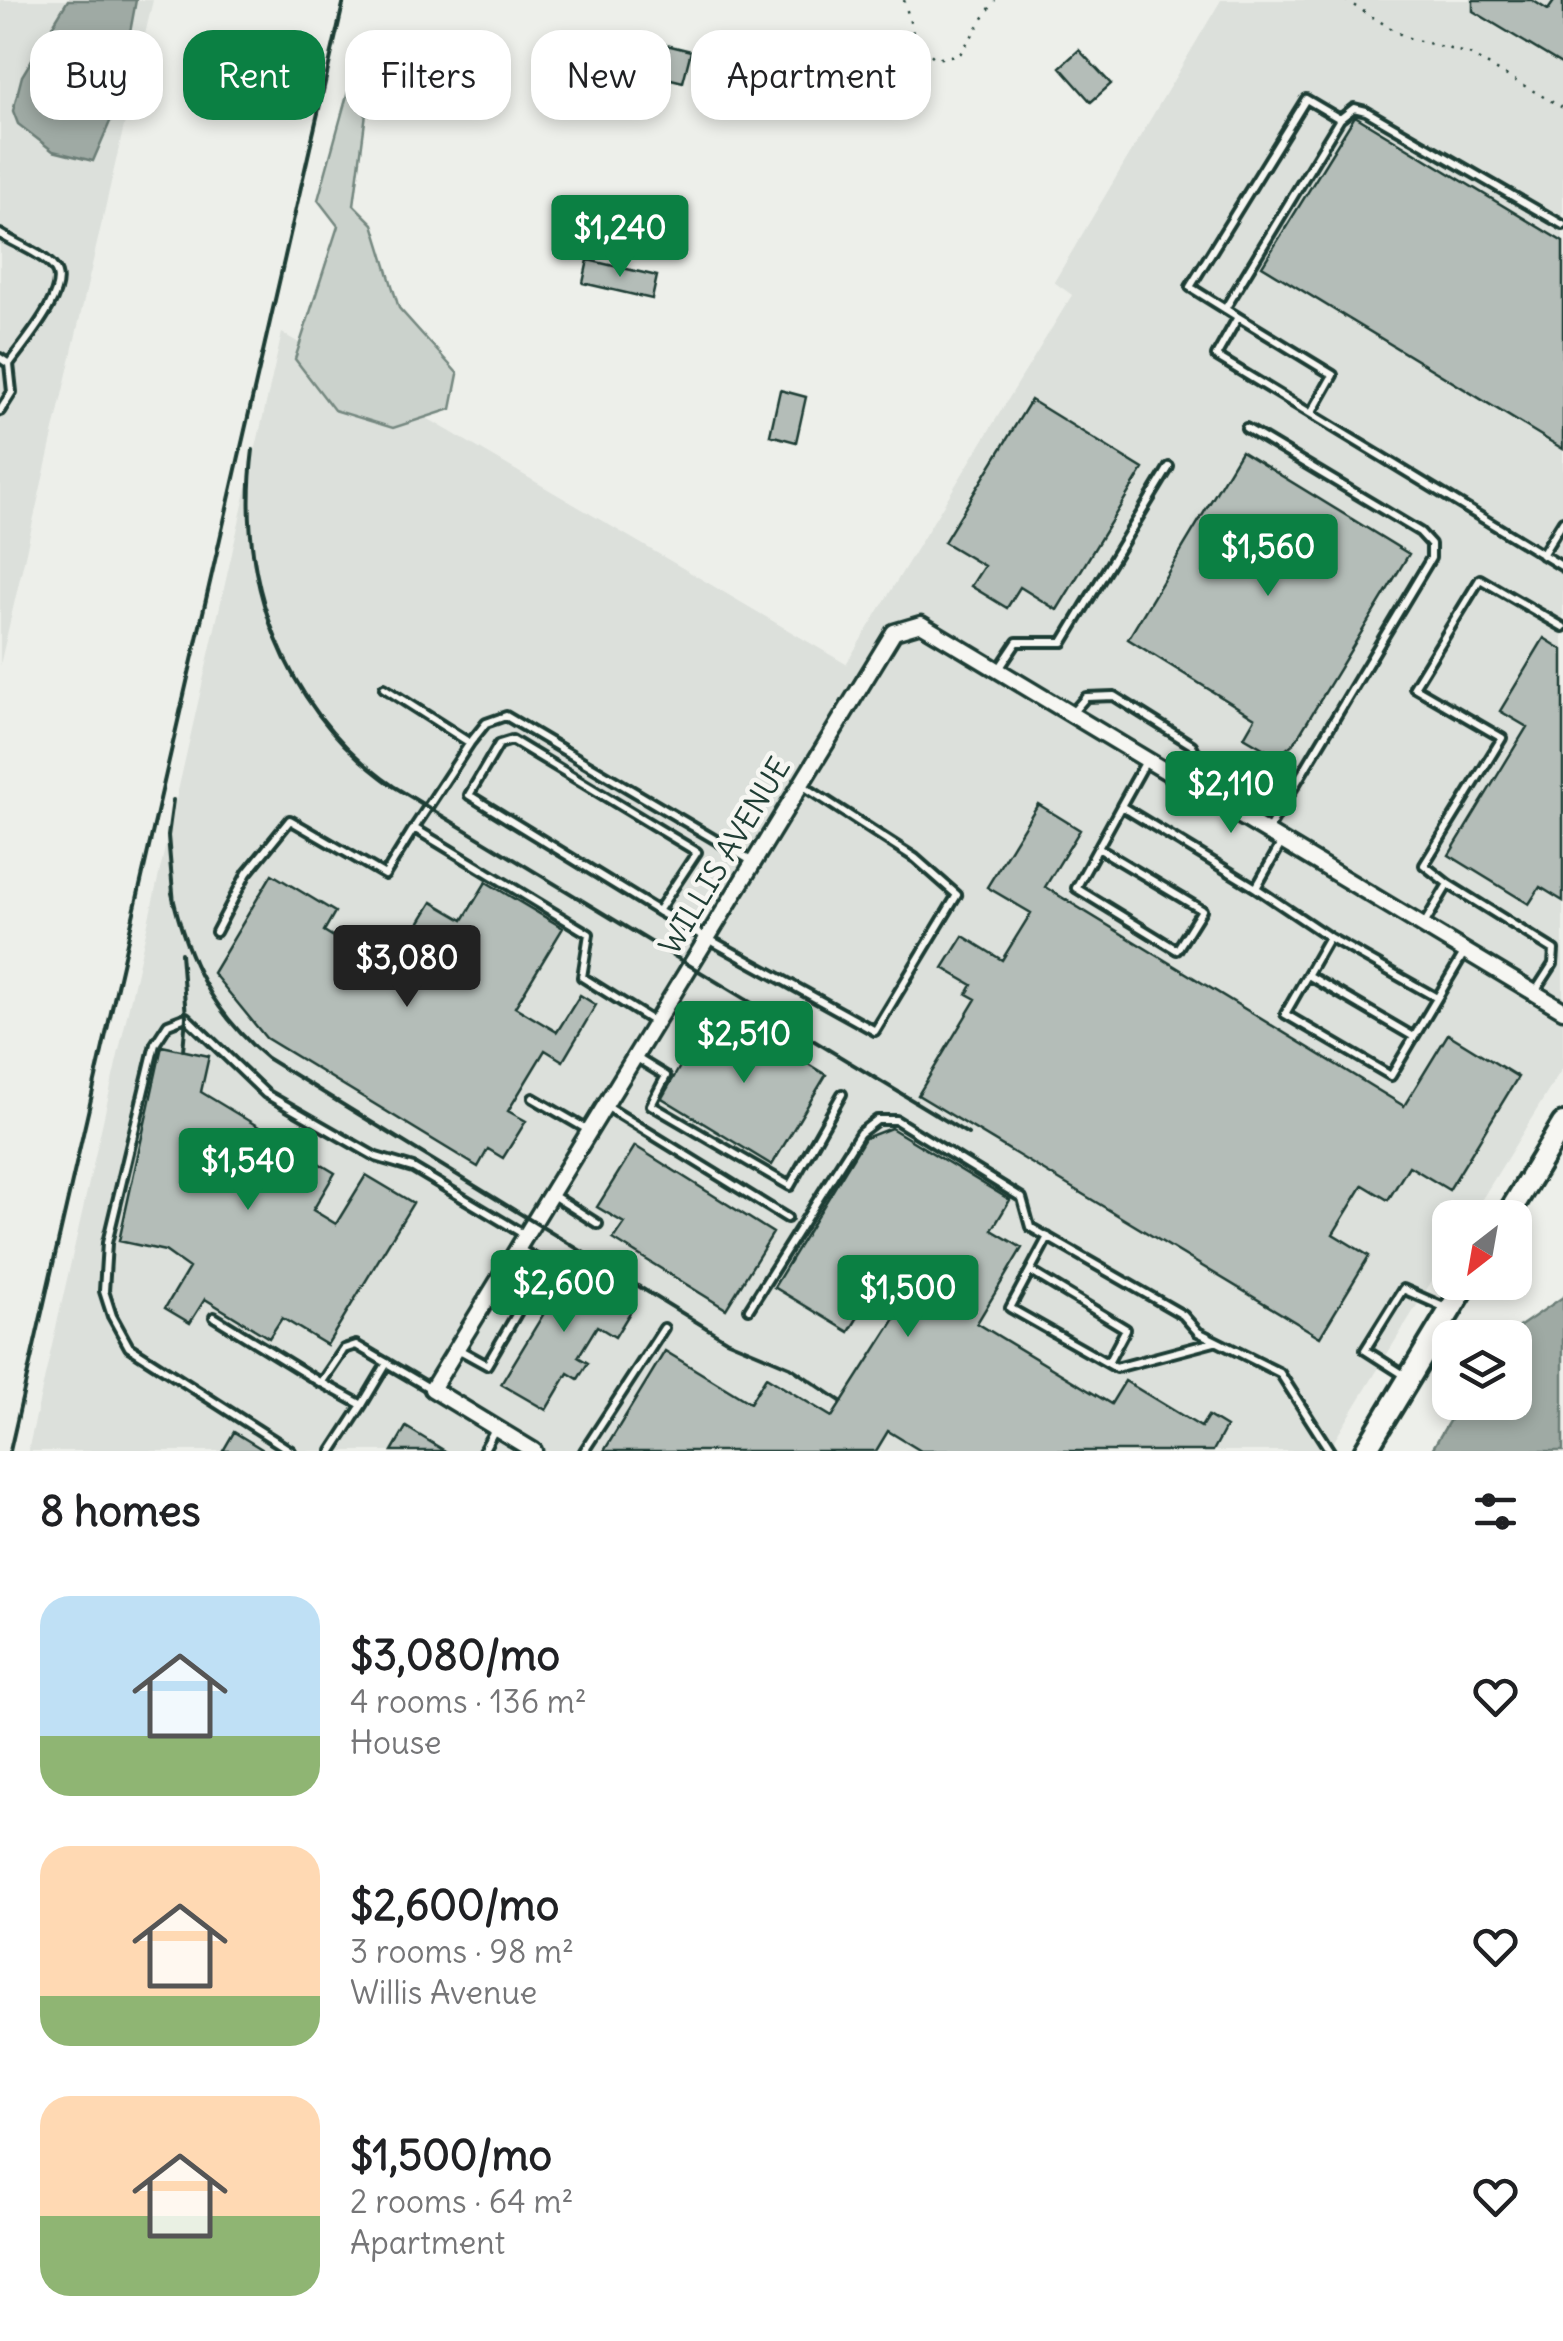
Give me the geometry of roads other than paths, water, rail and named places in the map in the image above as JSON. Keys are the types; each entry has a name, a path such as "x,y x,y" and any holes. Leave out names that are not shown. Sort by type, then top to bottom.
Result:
{"main road":[{"path":"1517,1200 1563,1124"},
{"path":"1365,1451 1456,1300"}],"street":[{"name":"WILLIS AVENUE","path":"432,1389 894,632 922,624 998,670"},
{"path":"998,670 1563,1010"},
{"path":"432,1389 534,1451"}],"lane":[{"path":"1310,414 1334,375 1190,287 1306,99 1340,119"},
{"path":"1225,309 1340,119 1354,108 1366,111 1563,226"},
{"path":"0,234 54,268 60,282 56,297 9,364 12,392 0,412"},
{"path":"1238,317 1216,356 1563,568"},
{"path":"0,358 9,364"},
{"path":"1246,428 1420,532 1431,544 1432,558 1267,832"},
{"path":"998,670 1016,642 1064,642 1168,467"},
{"path":"1542,555 1563,520"},
{"path":"1534,993 1553,964 1554,950 1424,866 1502,738 1414,687 1480,579 1563,627"},
{"path":"384,688 470,743"},
{"path":"1071,714 1086,698 1114,696 1159,723 1192,745 1198,757 1198,791"},
{"path":"216,932 248,873 290,820 385,875 470,743 486,722 506,716 753,862"},
{"path":"658,910 697,852 512,740 499,744 468,796 658,910 875,1031 957,895 915,858 801,784"},
{"path":"1098,848 1202,910 1177,950 1076,888 1121,806 1147,760"},
{"path":"1121,806 1329,936 1437,998"},
{"path":"414,828 589,934 582,977 655,1023"},
{"path":"1256,888 1282,841"},
{"path":"1423,926 1448,884"},
{"path":"1329,936 1285,1014 1391,1076 1466,951"},
{"path":"1308,975 1414,1037"},
{"path":"291,1451 129,1347 104,1291 112,1225 155,1044 168,1024 186,1017 266,1094 376,1157 412,1168 521,1241 554,1269"},
{"path":"634,1057 666,1076 651,1105 790,1186 842,1094"},
{"path":"533,1098 589,1131"},
{"path":"604,1105 787,1218"},
{"path":"749,1309 860,1133 877,1120 896,1120 1022,1198 1030,1227 1183,1315 1198,1332 1280,1373 1330,1451"},
{"path":"550,1194 598,1224"},
{"path":"1048,1237 1010,1308 1116,1368 1144,1364 1216,1341"},
{"path":"1030,1270 1126,1329 1108,1363"},
{"path":"457,1348 487,1365 528,1296 499,1278"},
{"path":"1409,1378 1365,1350 1403,1289 1450,1310"},
{"path":"214,1317 362,1404"},
{"path":"584,1451 664,1328"},
{"path":"322,1383 344,1348 356,1345 432,1389"},
{"path":"332,1451 387,1363"},
{"path":"483,1451 496,1428"}],"railway":[{"path":"10,1451 344,0"},
{"path":"253,450 252,547 261,593 276,638 296,681 323,720 355,755 393,786 968,1134"},
{"path":"173,800 168,836 174,904"},
{"path":"172,893 186,941 205,984 231,1023 267,1058 726,1340 790,1367 842,1402"},
{"path":"181,953 186,1017 183,1050"}]}
